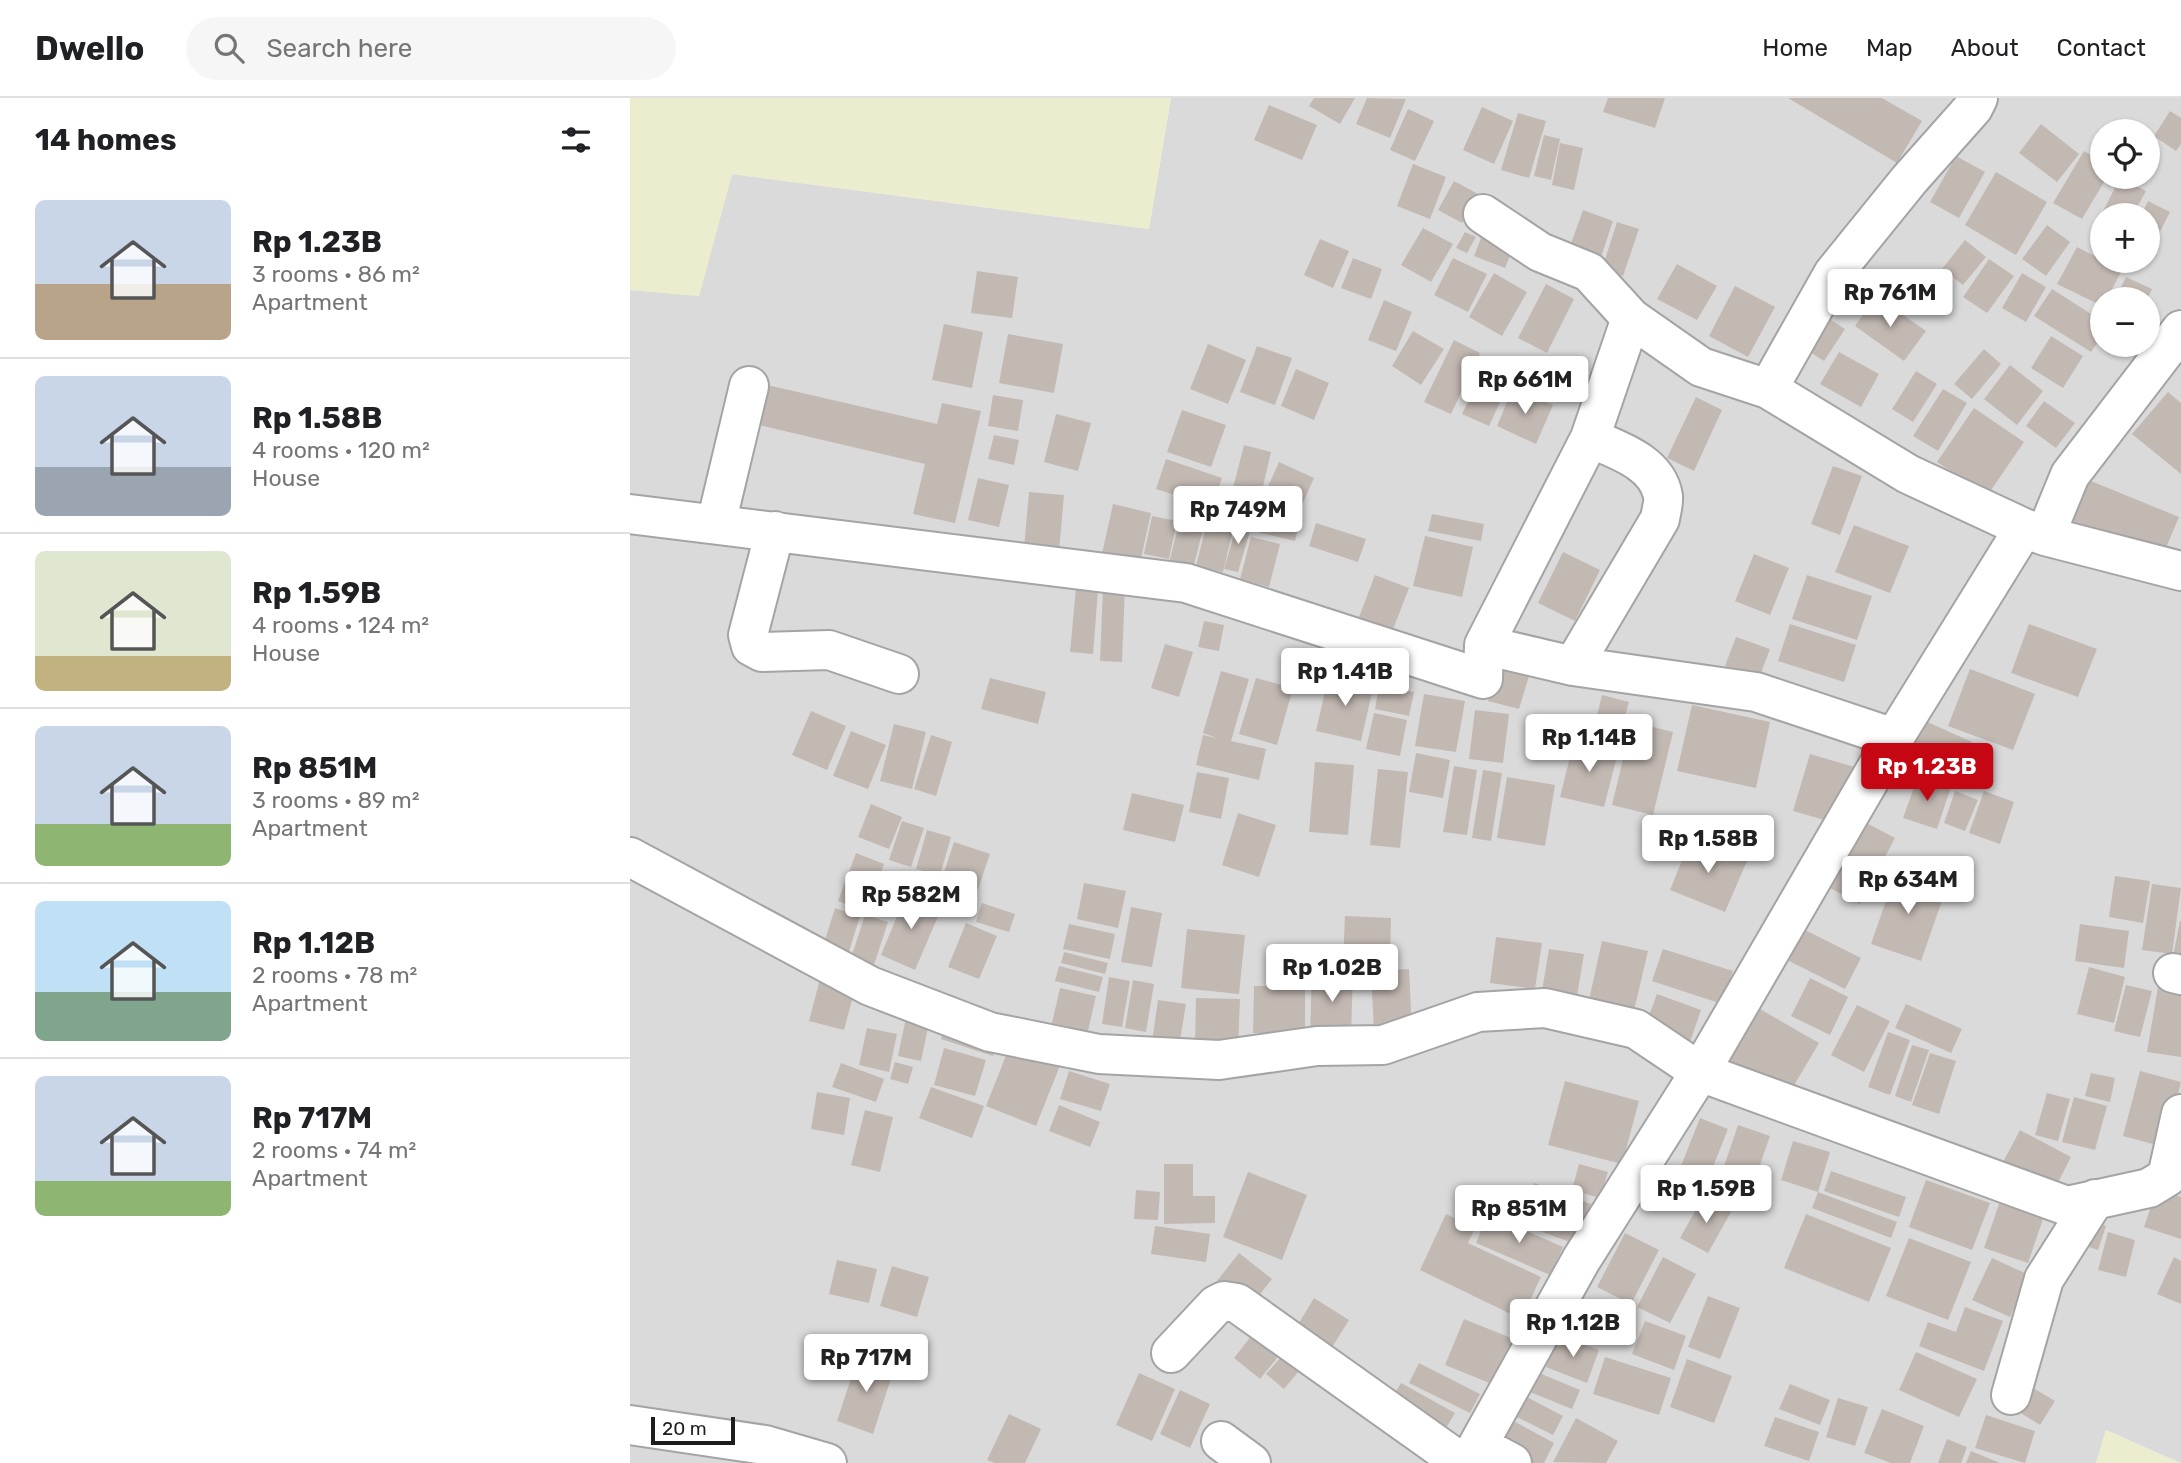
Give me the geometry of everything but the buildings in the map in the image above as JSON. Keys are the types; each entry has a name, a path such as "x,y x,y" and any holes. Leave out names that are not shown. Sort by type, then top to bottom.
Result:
{"street":[{"path":"1768,390 1832,274 1909,180 1973,108 1978,98"},
{"path":"1483,214 1540,252 1589,272 1631,318 1701,367 1768,390 1908,474 2035,532 2181,571"},
{"path":"630,513 1186,583 1483,679 1484,645 1590,438 1631,318"},
{"path":"1171,1353 1216,1305 1224,1301 1237,1303 1481,1459 1581,1260 1700,1072 1894,738 2035,532 2070,475 2181,330"},
{"path":"716,524 749,386"},
{"path":"1573,666 1660,519 1664,497 1655,478 1640,460 1590,438"},
{"path":"775,531 748,635 751,646 762,652 829,650 899,674"},
{"path":"1484,645 1573,666 1756,692 1894,738"},
{"path":"632,870 870,986 990,1032 1099,1054 1219,1060 1317,1046 1383,1045 1478,1012 1545,1008 1636,1029 1700,1072 2067,1206 2149,1188 2167,1177 2177,1153 2181,1114"},
{"path":"2011,1395 2044,1279 2095,1199"},
{"path":"630,1425 765,1445 803,1459"}],"shaded area":[{"path":"1171,98 2181,98 2181,1463 2106,1430 2096,1463 630,1463 630,290 699,296 732,174 1149,229"}],"green space":[{"path":"630,98 1171,98 1149,229 732,174 699,296 630,290"},
{"path":"2106,1430 2179,1463 2096,1463"}]}
